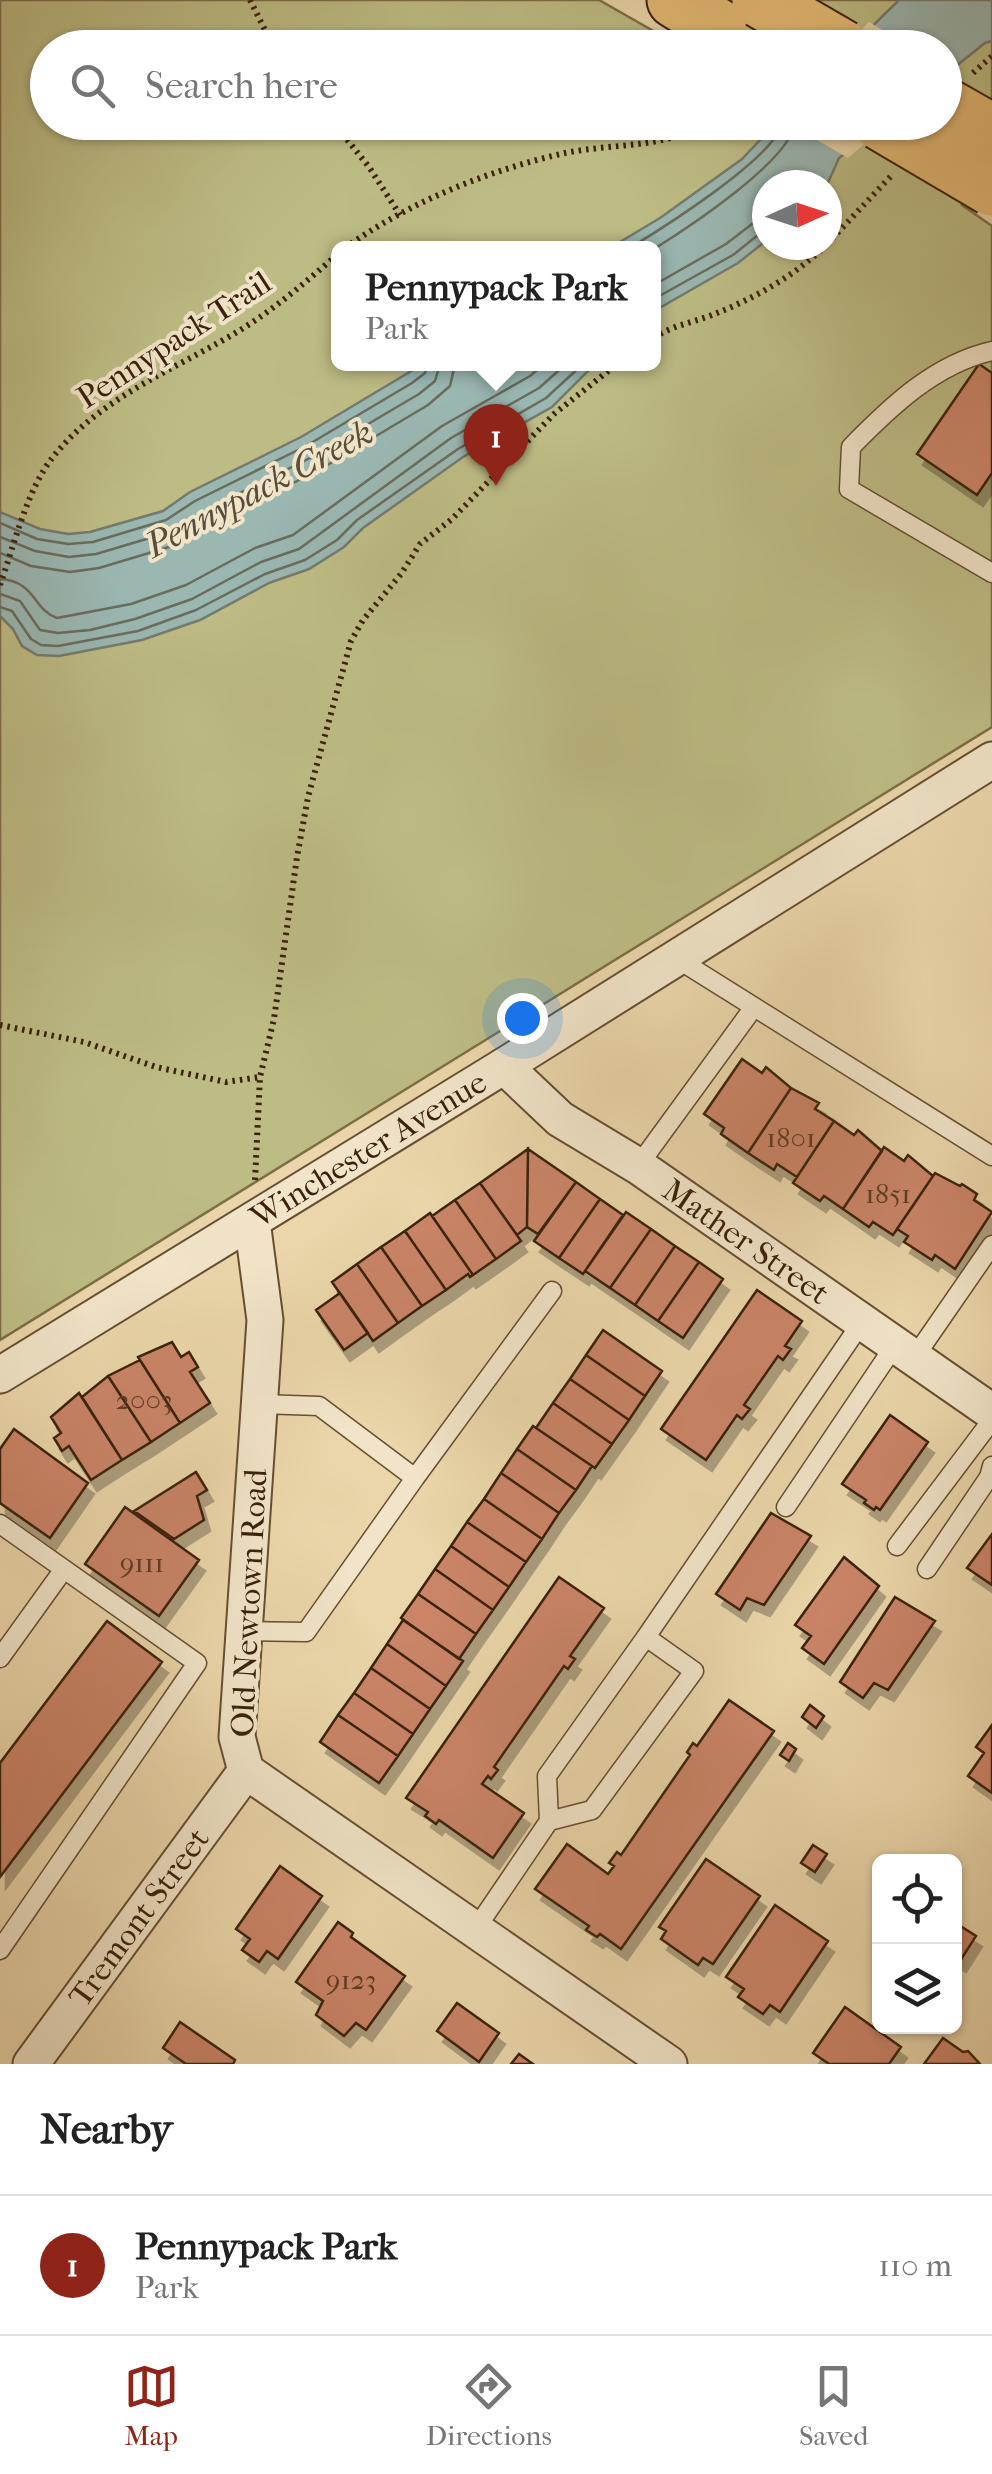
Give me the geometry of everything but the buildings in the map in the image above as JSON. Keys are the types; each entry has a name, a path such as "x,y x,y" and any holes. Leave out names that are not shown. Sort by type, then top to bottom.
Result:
{"main road":[{"path":"760,0 812,30"},
{"path":"678,3 722,30"},
{"path":"962,115 992,132"},
{"path":"887,148 992,188"}],"street":[{"name":"Winchester Avenue","path":"0,1375 992,760"},
{"name":"Mather Street","path":"504,1066 560,1119 638,1166 992,1412"},
{"name":"Old Newtown Road","path":"252,1221 265,1320 237,1737 246,1772 668,2064"},
{"name":"Tremont Street","path":"32,2064 246,1772"}],"lane":[{"path":"992,351 966,357 897,400 851,447 849,489 992,573"},
{"path":"676,958 992,1156"},
{"path":"638,1166 754,1006"},
{"path":"786,1507 992,1245"},
{"path":"244,1632 306,1632 552,1291"},
{"path":"475,1930 549,1821 547,1776 862,1322"},
{"path":"260,1404 319,1406 414,1478"},
{"path":"897,1546 992,1420"},
{"path":"926,1569 992,1466"},
{"path":"0,1524 197,1663 0,1950"},
{"path":"0,1658 64,1569"},
{"path":"549,1821 592,1810 694,1671 646,1636"}],"path":[{"path":"250,0 265,30"},
{"path":"347,140 400,215"},
{"path":"357,241 400,215 512,167 583,150 660,140"},
{"path":"842,219 887,148"},
{"name":"Pennypack Trail","path":"0,585 37,484 54,456 105,409 269,312 331,260"},
{"path":"661,332 730,308 766,290 805,260"},
{"path":"252,1221 260,1077 274,1019 281,952 308,797 352,641 363,620 420,544 452,519 554,414 607,371"},
{"path":"0,1025 84,1042 156,1067 226,1082 260,1077"}],"shaded area":[{"path":"0,0 599,0 652,30 30,30 30,140 962,140 962,30 682,30 712,0 992,0 992,174 962,205 992,226 992,727 0,1340"}],"water":[{"path":"899,0 992,0 992,41 962,61 962,30 868,30"},
{"path":"760,140 863,140 839,158 834,170 752,170 752,252 661,307 661,241 622,241 742,159"},
{"name":"Pennypack Creek","path":"411,371 588,371 552,407 463,457 363,528 344,547 309,569 269,583 200,620 142,640 59,656 37,655 22,646 0,616 0,512 40,529 68,534 90,532 163,511 190,492 301,437"}],"pier":[{"path":"869,22 883,30 861,30"},
{"path":"817,140 869,140 848,158"}],"place":[{"name":"Pennypack Park","path":"496,486"}]}
